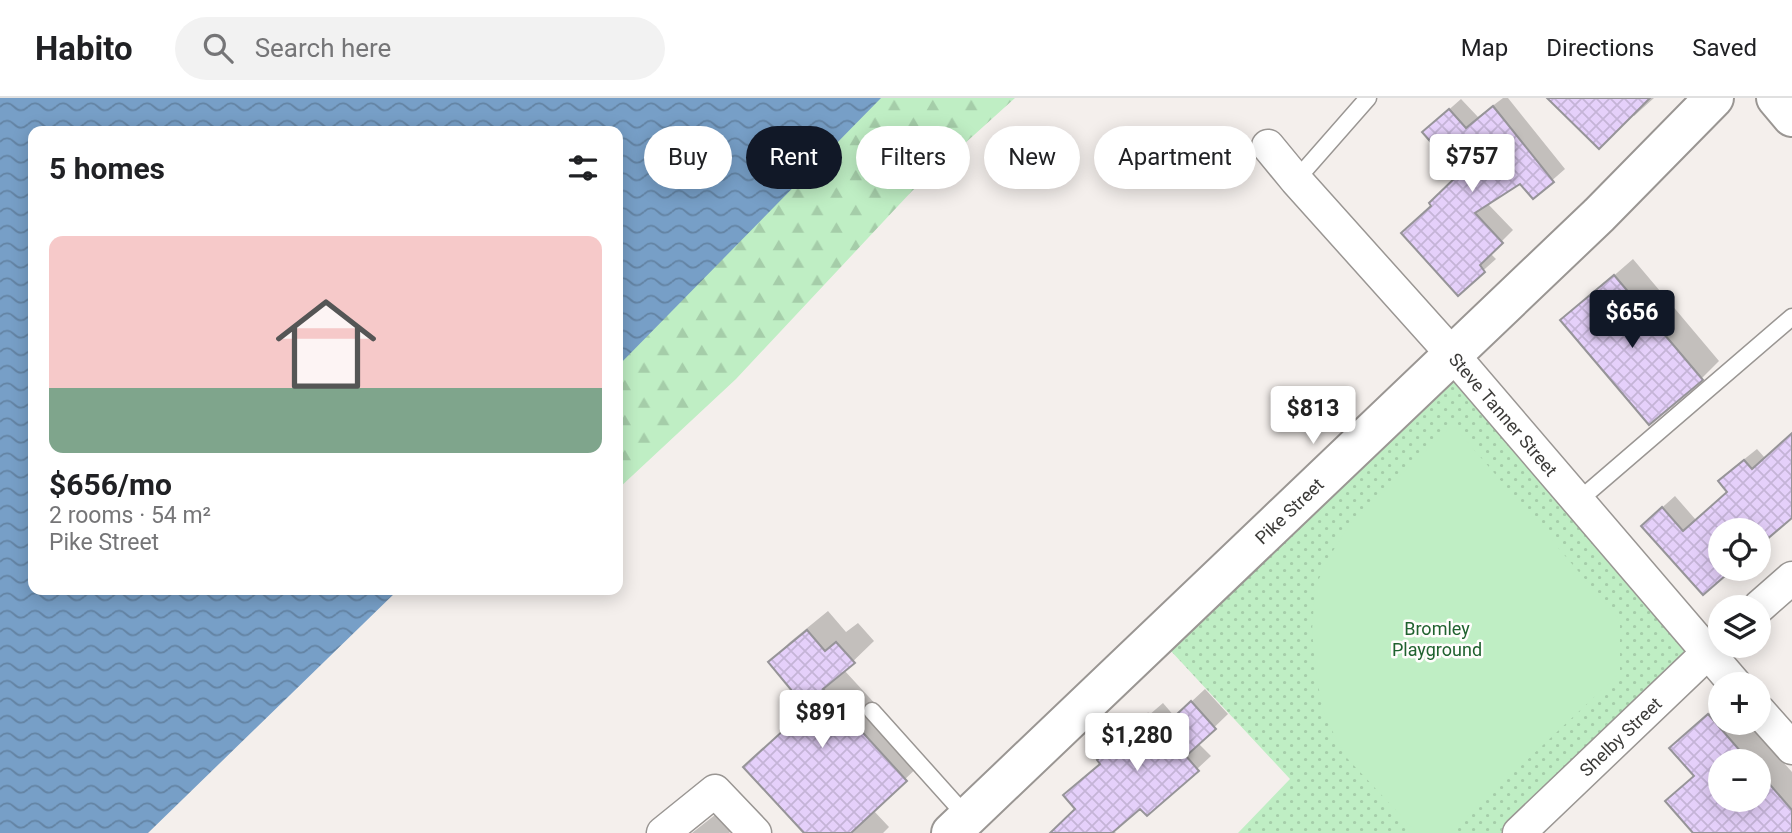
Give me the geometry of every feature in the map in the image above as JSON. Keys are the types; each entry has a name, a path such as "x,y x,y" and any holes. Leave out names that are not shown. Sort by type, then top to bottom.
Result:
{"main road":[{"name":"Pike Street","path":"959,825 1600,215 1714,98"},
{"path":"1776,98 1792,117"}],"street":[{"name":"Steve Tanner Street","path":"1268,146 1578,501 1708,640"},
{"path":"1771,596 1792,578"},
{"name":"Shelby Street","path":"1519,833 1708,652"},
{"path":"1771,724 1792,748"},
{"path":"663,833 715,791 755,833"}],"lane":[{"path":"1296,180 1368,98"},
{"path":"1578,501 1792,317"},
{"path":"872,711 959,825"}],"green space":[{"path":"759,98 1015,98 970,139 970,126 856,126 856,189 914,189 736,379 623,484 623,245 675,189 732,189 732,127"},
{"name":"Bromley Playground","path":"1453,355 1707,652 1519,833 1238,833 1290,779 1157,636"},
{"path":"1453,425 1620,620 1620,673 1449,833 1417,833 1346,757 1325,717 1317,681 1312,631 1315,587 1331,554 1352,521"}],"water":[{"path":"0,98 881,98 842,138 842,126 746,126 746,189 792,189 623,361 623,126 28,126 28,595 393,595 148,833 0,833"}],"building":[{"path":"1547,98 1650,98 1599,149"},
{"path":"1493,106 1554,182 1533,199 1520,184 1475,213 1503,243 1480,265 1485,272 1458,296 1401,233 1431,206 1429,203 1459,174 1422,132 1449,109 1466,128"},
{"path":"1614,275 1703,380 1649,425 1560,320"},
{"path":"1792,433 1792,518 1771,536 1771,518 1708,518 1708,581 1719,581 1703,595 1641,526 1662,507 1683,531 1727,492 1718,481 1744,460 1752,469"},
{"path":"807,630 825,651 836,642 855,663 823,689 907,781 851,833 804,833 743,767 807,709 768,662"},
{"path":"1191,701 1216,729 1186,756 1199,771 1147,816 1140,809 1112,833 1050,833 1075,809 1063,795 1100,764 1097,760 1148,714 1161,729"},
{"path":"1708,714 1708,735 1726,735 1739,749 1708,749 1708,812 1771,812 1771,786 1792,810 1792,833 1693,833 1665,801 1694,776 1669,748"}]}
